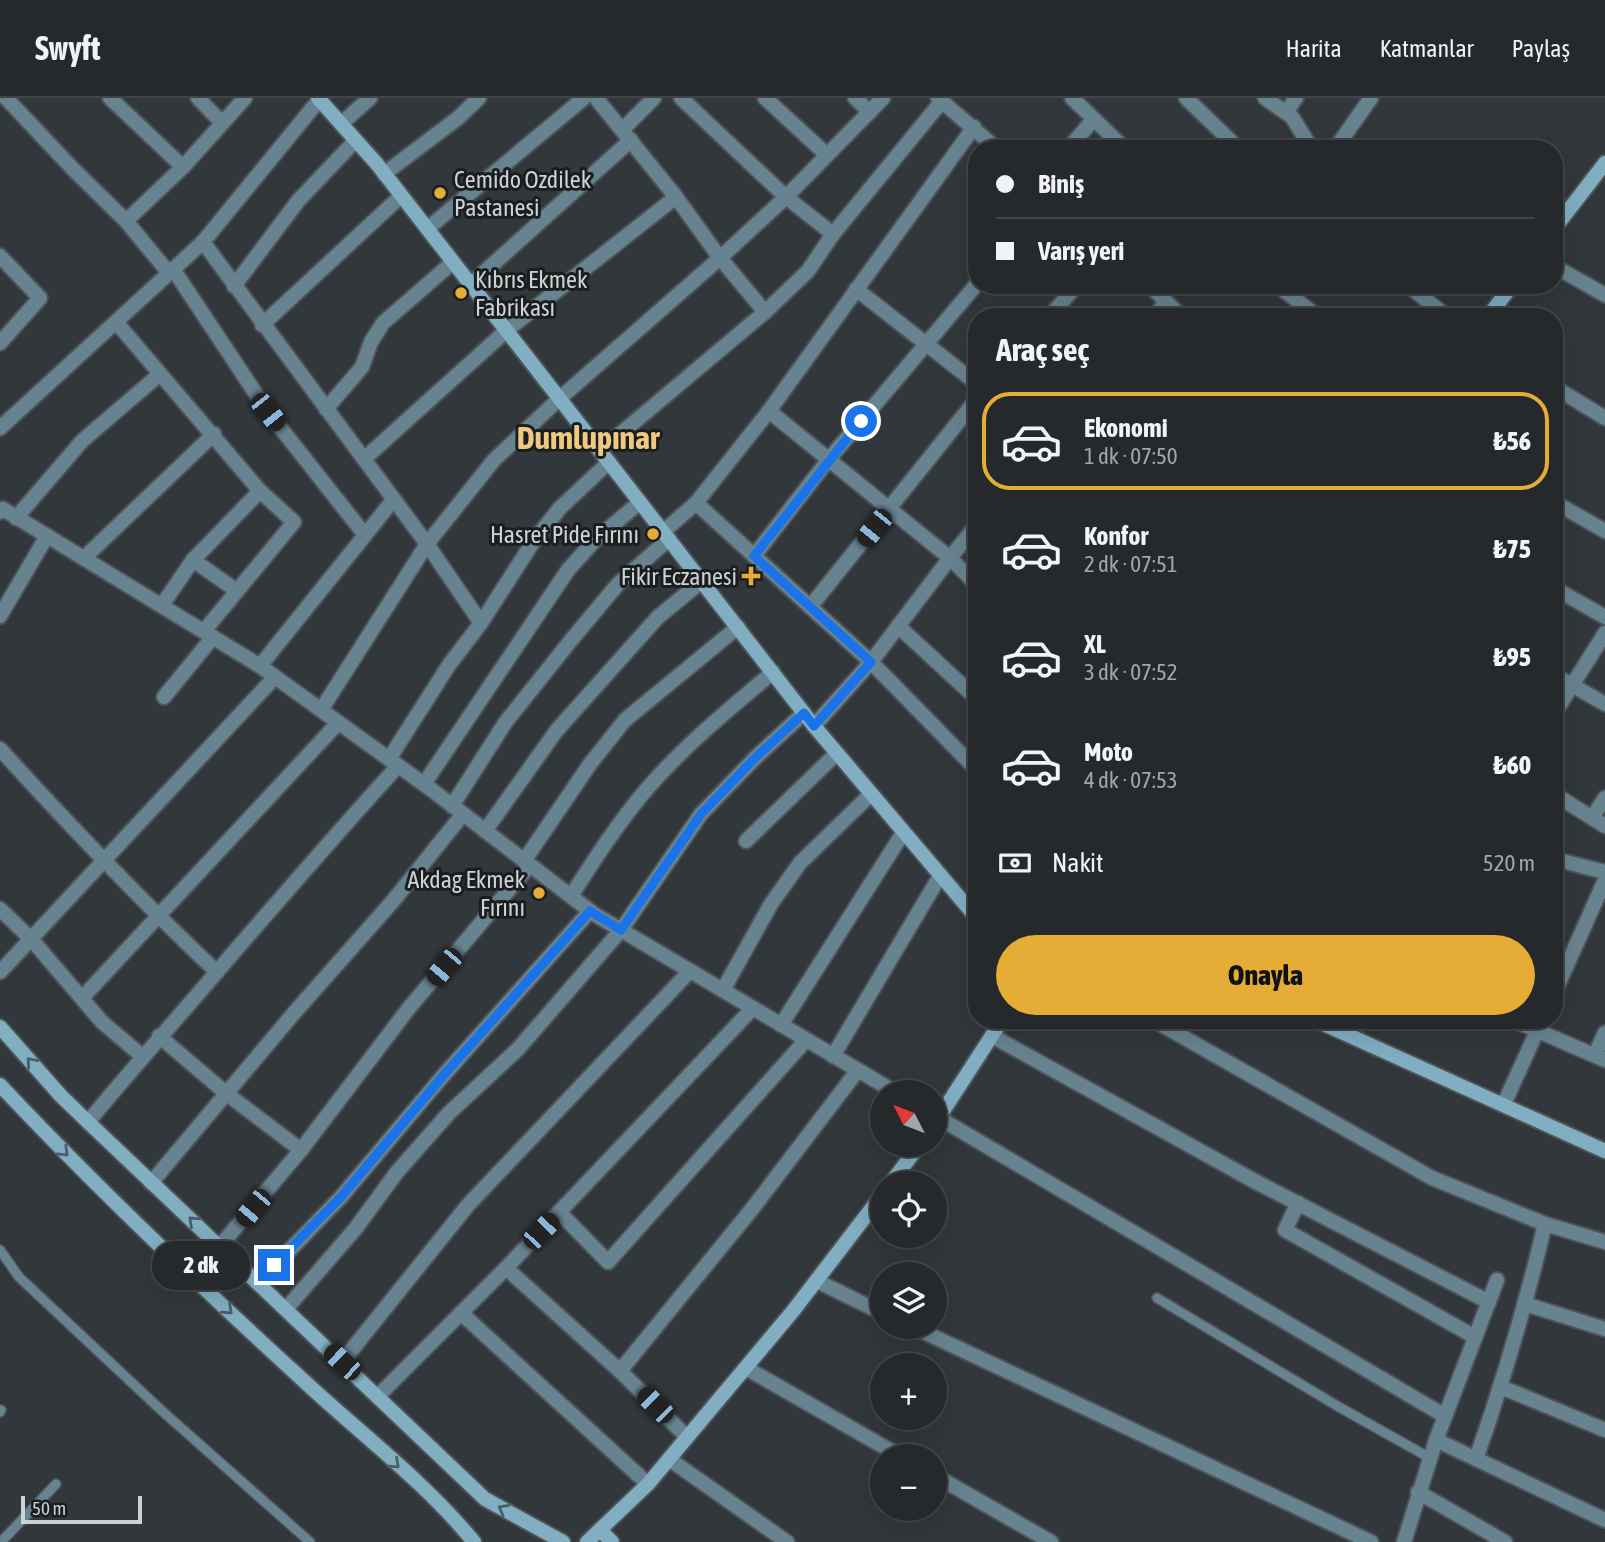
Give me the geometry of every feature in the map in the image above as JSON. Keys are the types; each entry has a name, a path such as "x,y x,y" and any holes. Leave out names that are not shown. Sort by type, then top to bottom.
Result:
{"main road":[{"path":"319,99 384,174 471,284 836,754 968,908"},
{"path":"1563,219 1600,180 1605,163"},
{"path":"0,1027 61,1096 485,1499 563,1542"},
{"path":"947,1103 996,1029"},
{"path":"1335,1029 1605,1151"},
{"path":"0,1085 148,1234 303,1381 452,1516 474,1542"},
{"path":"587,1542 648,1484 817,1281 870,1211"},
{"path":"600,1530 612,1542"}],"street":[{"path":"6,98 171,271 268,412 365,535"},
{"path":"110,98 183,167"},
{"path":"198,98 222,123"},
{"path":"126,221 183,167 245,98"},
{"path":"341,124 370,98"},
{"path":"384,174 458,118 479,98"},
{"path":"427,229 584,98"},
{"path":"596,98 765,312"},
{"path":"471,284 626,135 654,98"},
{"path":"681,98 786,197 833,234"},
{"path":"765,98 827,155"},
{"path":"855,98 870,112"},
{"path":"321,710 427,544 495,460 559,398 786,197 883,98"},
{"path":"1072,98 1116,140"},
{"path":"1186,98 1230,140"},
{"path":"1265,98 1292,117 1306,140"},
{"path":"1286,112 1296,98"},
{"path":"1341,140 1371,98"},
{"path":"0,428 202,242 319,99"},
{"path":"88,1122 159,1036 344,824 393,762 449,665 481,624 535,539 605,457 808,271 833,234 940,100 988,140"},
{"path":"1076,140 1094,119"},
{"path":"151,1183 294,1013 393,901 457,810 505,723 618,584 696,503 769,411 974,127"},
{"path":"234,286 298,201 355,141"},
{"path":"262,324 401,196"},
{"path":"364,459 507,330 676,197"},
{"path":"202,242 427,544 481,624"},
{"path":"0,256 40,298 0,342"},
{"path":"326,409 362,367 371,342 383,323 453,262"},
{"path":"1563,270 1605,295"},
{"path":"856,289 968,377"},
{"path":"754,556 829,459 968,294"},
{"path":"1057,308 1069,294"},
{"path":"1158,294 1172,308"},
{"path":"1298,294 1310,308"},
{"path":"1419,294 1436,308"},
{"path":"1162,308 1166,303"},
{"path":"116,322 260,491 293,522 237,591 164,697"},
{"path":"16,518 82,441 160,374"},
{"path":"1563,392 1605,418"},
{"path":"810,607 968,410"},
{"path":"769,411 950,558 968,576"},
{"path":"85,558 214,434"},
{"path":"162,606 193,560 260,491"},
{"path":"260,666 394,499"},
{"path":"424,784 568,570 595,540 639,502"},
{"path":"696,503 871,662 968,761"},
{"path":"1563,507 1605,531"},
{"path":"0,512 3,509 260,666 424,784 590,911 875,1080"},
{"path":"0,616 47,536"},
{"path":"814,726 871,662 968,536"},
{"path":"193,560 237,591"},
{"path":"485,831 557,730 659,617 702,581"},
{"path":"1563,593 1605,617"},
{"path":"220,1246 301,1150 409,1007 527,863 590,764 625,720 738,626"},
{"path":"898,626 968,691"},
{"path":"1563,700 1605,633"},
{"path":"570,896 646,790 701,733 773,672"},
{"path":"0,972 275,677"},
{"path":"1563,681 1605,704"},
{"path":"286,1309 356,1227 397,1172 449,1113 518,1049 621,930 701,814 756,757 804,713"},
{"path":"82,998 338,723"},
{"path":"0,749 158,918 217,972"},
{"path":"746,841 836,754"},
{"path":"723,990 771,904 800,863 870,794"},
{"path":"1563,800 1599,822 1605,798"},
{"path":"781,1025 903,833"},
{"path":"1563,861 1605,872"},
{"path":"833,1056 940,876"},
{"path":"1563,975 1605,880"},
{"path":"0,909 32,940 102,1022 142,1056"},
{"path":"258,1283 341,1197 442,1077 590,911"},
{"path":"342,1362 468,1205 691,971"},
{"path":"378,1396 506,1268 753,1008"},
{"path":"1169,1029 1432,1178 1545,1224 1605,1242"},
{"path":"1504,1104 1538,1029"},
{"path":"1548,1029 1600,1057 1605,1033"},
{"path":"159,1036 227,1094 301,1150"},
{"path":"992,1036 1298,1203 1489,1302"},
{"path":"559,1212 608,1262 806,1040"},
{"path":"620,1371 752,1209 858,1070"},
{"path":"947,1125 1445,1416"},
{"path":"1298,1203 1285,1230 1475,1337"},
{"path":"1476,1459 1501,1387 1545,1224"},
{"path":"506,1268 620,1371 687,1437"},
{"path":"1404,1542 1436,1440 1497,1280"},
{"path":"817,1281 870,1307"},
{"path":"1525,1304 1605,1329"},
{"path":"461,1313 648,1484"},
{"path":"939,1339 1371,1542"},
{"path":"746,1368 880,1444"},
{"path":"1501,1387 1605,1430"},
{"path":"1436,1440 1605,1520"},
{"path":"669,1459 787,1542"},
{"path":"947,1483 1046,1541"},
{"path":"1418,1492 1505,1542"}],"lane":[{"path":"0,1250 29,1287 161,1410 310,1542"},
{"path":"1157,1298 1430,1458"},
{"path":"1,1542 56,1484"}],"place":[{"name":"Cemido Ozdilek Pastanesi","path":"440,193"},
{"name":"Kıbrıs Ekmek Fabrikası","path":"461,293"},
{"name":"Hasret Pide Fırını","path":"653,534"},
{"name":"Fikir Eczanesi","path":"751,576"},
{"name":"Akdag Ekmek Fırını","path":"539,893"}],"district":[{"name":"Dumlupınar","path":"588,437"}],"route":[{"path":"274,1265 341,1197 442,1077 590,911 621,930 701,814 756,757 804,713 814,726 871,662 754,556 861,421"}]}
